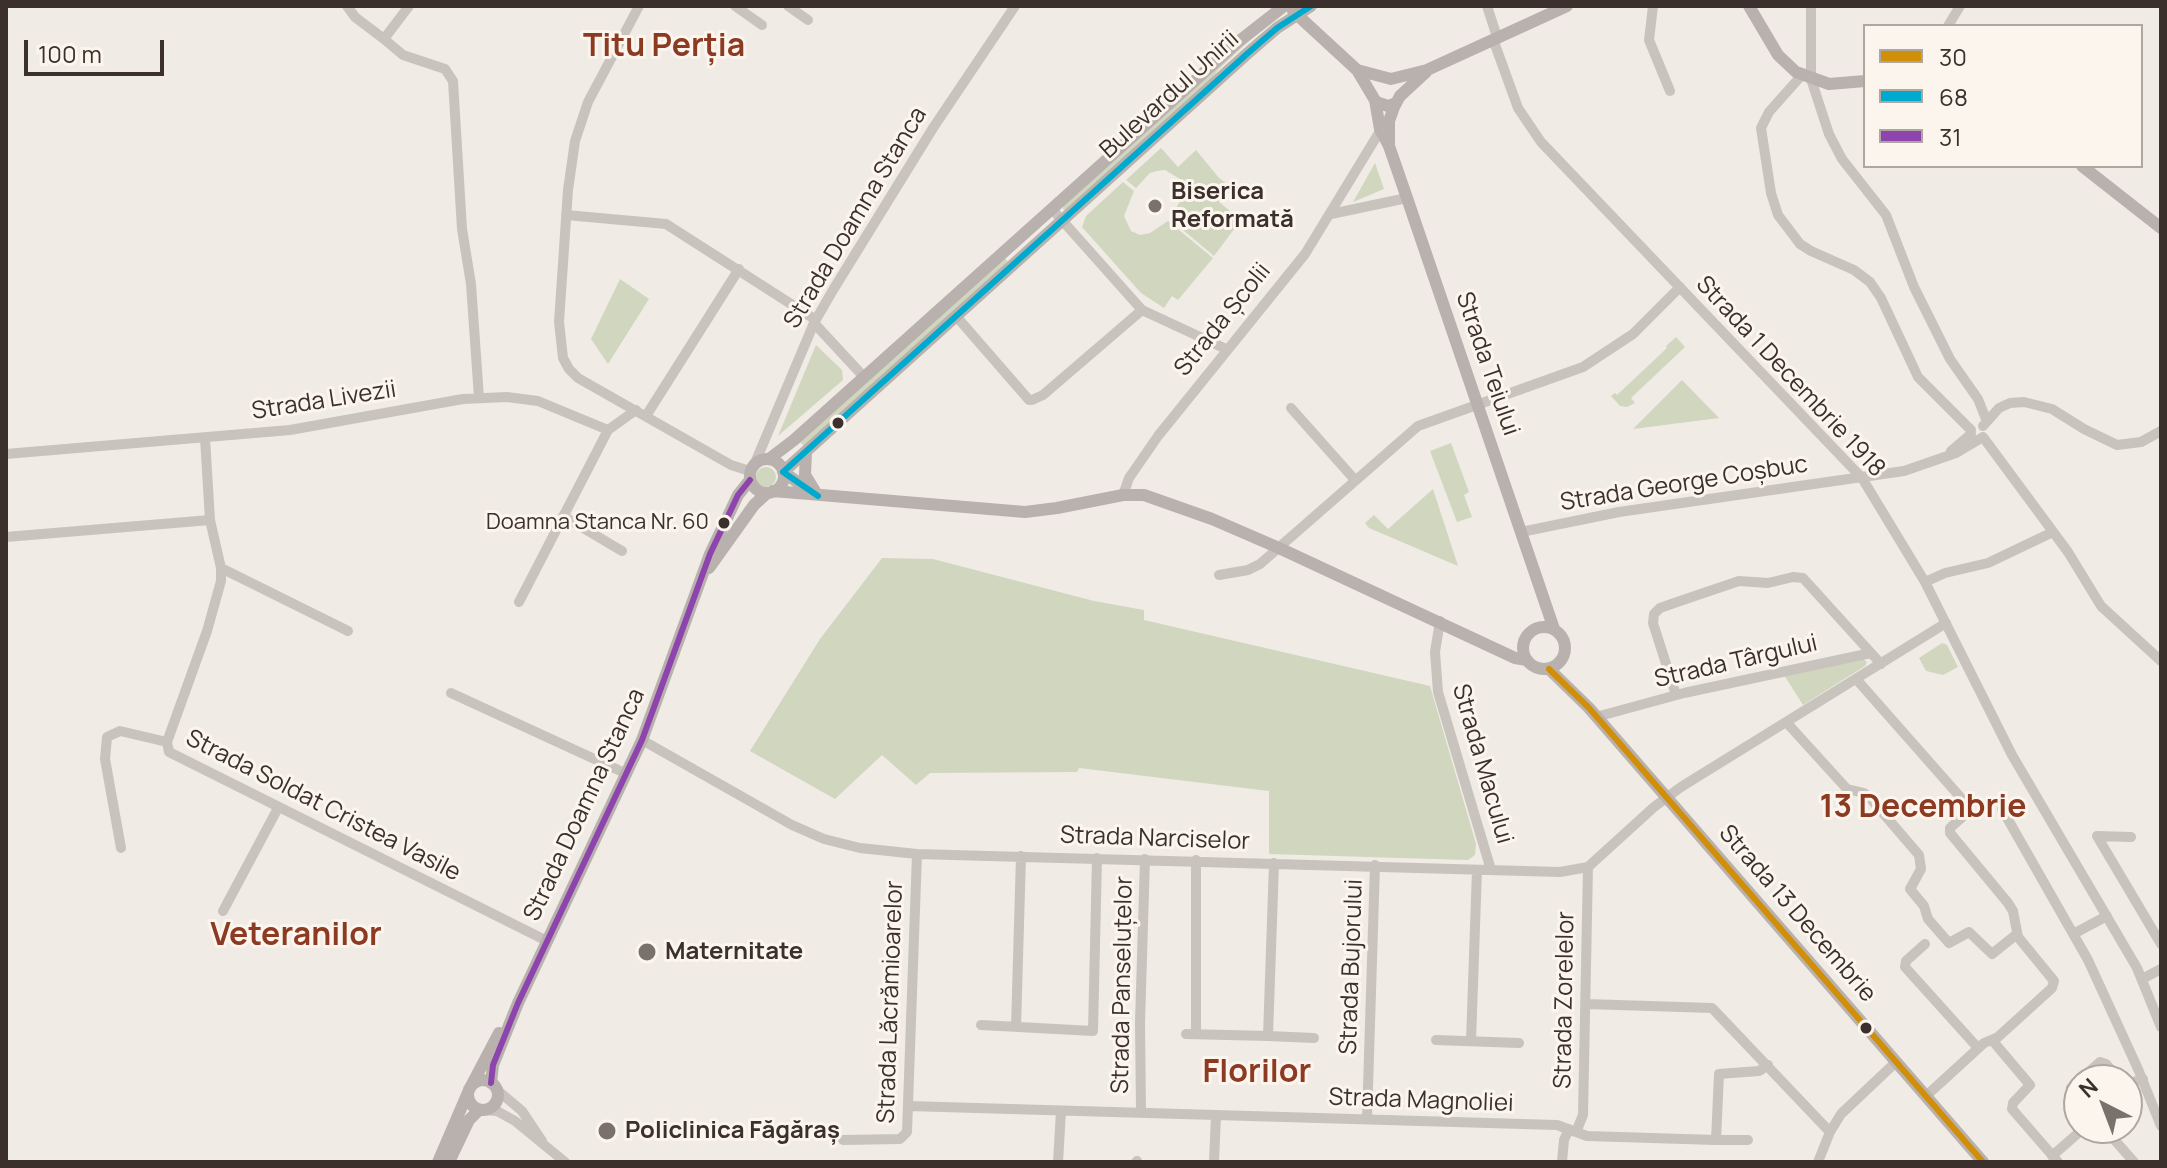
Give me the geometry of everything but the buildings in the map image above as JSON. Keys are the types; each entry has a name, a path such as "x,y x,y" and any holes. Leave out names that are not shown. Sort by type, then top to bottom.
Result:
{"main road":[{"name":"Bulevardul Unirii","path":"769,459 1267,17 1311,6"},
{"path":"1389,146 1380,131 1374,98 1376,83 1427,70 1567,6"},
{"path":"1749,6 1773,48 1785,63 1806,78 1841,84 1863,81"},
{"name":"Bulevardul Unirii","path":"783,472 1265,38 1290,9"},
{"path":"1290,9 1357,70 1374,98 1384,106 1398,100"},
{"path":"1357,70 1387,79 1400,88 1398,100"},
{"path":"1389,146 1389,117 1398,100 1427,70"},
{"name":"Strada Teiului","path":"1389,146 1554,629"},
{"path":"2085,168 2161,228"},
{"path":"806,452 805,475 818,496"},
{"path":"818,496 769,459 752,471 756,490 818,496 1025,512 1123,495 1144,495 1279,548 1515,658 1527,660 1536,668 1555,667 1564,656 1565,643 1554,629 1537,629 1528,636 1523,646 1527,660"},
{"name":"Strada Doamna Stanca","path":"493,1086 493,1065 518,1003 642,740 702,576 728,514 752,471"},
{"path":"770,492 782,484 783,472"},
{"name":"Strada Doamna Stanca","path":"702,576 754,505 770,492"},
{"name":"Strada Teiului","path":"1537,629 1542,618 1543,597"},
{"path":"1491,645 1508,649 1523,646"},
{"name":"Strada 13 Decembrie","path":"1564,656 1571,689"},
{"name":"Strada 13 Decembrie","path":"1549,669 1596,717 1983,1162"},
{"name":"Strada Doamna Stanca","path":"438,1162 469,1090 518,1003"},
{"path":"449,1162 469,1120 496,1102 493,1086 480,1081 469,1090 468,1100 482,1110"}],"street":[{"path":"347,6 355,17 403,55 445,69 453,81 462,229 471,284 479,398"},
{"path":"384,39 409,6"},
{"path":"639,6 582,115 575,141 566,215 559,322 563,358 578,378 731,465 752,471"},
{"path":"735,6 762,25"},
{"path":"788,6 808,20"},
{"name":"Strada Doamna Stanca","path":"752,471 815,322 870,227 1015,6"},
{"name":"Strada 1 Decembrie 1918","path":"1487,6 1515,101 1527,125 1862,478 1925,582 2012,755 2142,979 2161,1027"},
{"path":"1653,6 1648,29 1650,45 1670,91"},
{"path":"1811,6 1806,78 1836,150 1886,215 1914,287 1950,359 1981,404 1979,431"},
{"path":"1949,24 1960,6"},
{"path":"1806,78 1769,112 1761,128 1771,193 1778,215 1791,235 1811,251 1854,270 1870,282 1881,298 1918,377 1979,431 2068,552 2101,606 2161,661"},
{"name":"Strada Școlii","path":"1123,495 1129,478 1147,450 1301,259 1380,131"},
{"path":"1331,214 1407,198"},
{"path":"1052,209 1142,310 1229,345"},
{"path":"566,215 666,224 739,269 815,322 864,377"},
{"path":"1004,251 1015,263"},
{"path":"646,416 739,269"},
{"path":"1219,575 1255,568 1418,426 1583,367 1633,334 1680,287"},
{"path":"956,316 1029,400 1043,395 1142,310"},
{"name":"Strada Livezii","path":"6,454 311,427 427,404 479,398 516,397 538,401 608,430"},
{"name":"Strada George Coșbuc","path":"1521,532 1619,512 1912,469 1947,455 1979,431 2004,405 2031,402 2052,409 2117,445 2141,442 2161,431"},
{"path":"1291,408 1355,480"},
{"path":"519,602 608,430 636,410"},
{"name":"Strada Soldat Cristea Vasile","path":"205,438 210,520 221,568 219,589 167,749 172,756 547,941"},
{"path":"563,516 622,551"},
{"path":"6,537 210,520"},
{"path":"1925,582 1945,573 1988,563 2053,532"},
{"path":"221,568 348,631"},
{"path":"1676,695 1653,623 1654,614 1660,608 1731,583 1768,583 1793,577 1803,578 1881,664"},
{"name":"Strada Macului","path":"1440,621 1435,652 1438,692 1491,870"},
{"path":"1588,867 1667,798 1946,623"},
{"name":"Strada Târgului","path":"1596,717 1676,695 1871,653"},
{"path":"1857,680 1970,809 1950,828 1950,833 2010,905 2017,934 2052,976 2054,983 1926,1096"},
{"path":"451,693 627,774"},
{"path":"1787,723 1847,789 1863,792 1870,798 1919,855 1921,869 1910,889 1924,906 1928,919 1949,943 1954,943 1969,932 1992,954 2017,934"},
{"path":"121,848 105,759 107,737 120,731 167,742"},
{"name":"Strada Narciselor","path":"642,740 816,836 860,848 917,854 1477,870 1560,872 1588,867"},
{"path":"223,911 278,808"},
{"path":"2002,809 2075,933 2136,1064"},
{"path":"2131,837 2097,836 2161,944"},
{"name":"Strada Lăcrămioarelor","path":"843,1140 905,1136 907,1132 917,854"},
{"path":"981,1025 1016,1027 1021,856"},
{"name":"Strada Panseluțelor","path":"1016,1027 1093,1031 1097,858"},
{"name":"Strada Panseluțelor","path":"1141,1112 1140,1023 1145,859"},
{"path":"1196,860 1191,1034 1314,1038"},
{"path":"1268,1036 1274,863"},
{"name":"Strada Bujorului","path":"1367,1119 1375,865"},
{"name":"Strada Zorelelor","path":"1562,1162 1564,1140 1583,1117 1588,867"},
{"path":"1471,1041 1477,870"},
{"path":"2075,933 2107,916"},
{"name":"Strada 13 Decembrie","path":"1925,944 1906,961 1905,967 1978,1048"},
{"path":"2142,979 2161,969"},
{"path":"1586,1004 1708,1007 1717,1011 1830,1132"},
{"path":"1436,1040 1519,1043"},
{"path":"1992,1040 2030,1084 2013,1103 2012,1109 2055,1159 2069,1144"},
{"path":"1818,1162 1841,1114 1896,1062"},
{"path":"1716,1140 1719,1074 1759,1071 1768,1065"},
{"path":"2143,1079 2161,1126"},
{"path":"493,1086 528,1117 548,1150"},
{"name":"Strada Magnoliei","path":"908,1106 1557,1125 1587,1136 1748,1140"},
{"path":"482,1110 497,1111 515,1121 565,1162"},
{"path":"1058,1162 1061,1111"},
{"path":"1214,1162 1216,1115"},
{"path":"2118,1144 2134,1162"}],"green space":[{"path":"1265,26 1218,70 1209,83 1066,211 1063,209 1063,206"},
{"path":"1161,148 1178,167 1196,150 1219,178 1227,184 1233,179 1238,183 1219,202 1241,220 1214,256 1170,219 1184,194 1180,179 1165,170 1150,173 1136,188 1126,180"},
{"path":"1375,163 1384,189 1353,202"},
{"path":"1123,182 1134,191 1124,216 1131,231 1140,235 1150,233 1168,221 1213,258 1178,300 1172,296 1164,308 1141,293 1082,227 1086,216"},
{"path":"1003,259 1008,263 804,446 800,442"},
{"path":"620,279 649,299 608,364 591,339"},
{"path":"1676,337 1685,347 1631,398 1635,403 1620,406 1611,396 1617,395"},
{"path":"816,345 842,370 843,380 778,436"},
{"path":"1682,380 1719,418 1633,429"},
{"path":"1451,443 1469,492 1464,495 1472,517 1457,522 1430,451"},
{"path":"766,467 773,470 776,477 773,484 766,487 759,484 756,477 759,470"},
{"path":"1433,489 1458,566 1369,528 1365,523 1374,515 1388,529"},
{"path":"882,558 933,559 1094,601 1144,610 1144,620 1430,686 1476,844 1475,855 1468,860 1269,854 1269,791 1079,768 1077,772 930,773 916,785 882,755 835,799 750,751 820,639"},
{"path":"1942,643 1947,645 1958,667 1943,675 1926,671 1919,658"},
{"path":"1863,659 1867,662 1865,666 1803,705 1784,675"}],"transit line":[{"name":"68","path":"818,496 783,472 1248,53 1277,28 1311,6"},
{"name":"31","path":"491,1083 493,1065 518,1003 642,740 710,554 738,495 750,480"},
{"name":"30","path":"1549,669 1589,708 1983,1162"}],"place":[{"name":"Biserica Reformată","path":"1155,206"},
{"name":"Doamna Stanca Nr. 60","path":"724,523"},
{"name":"Maternitate","path":"647,952"},
{"name":"Policlinica Făgăraș","path":"607,1131"}],"district":[{"name":"Titu Perția","path":"664,47"},
{"name":"13 Decembrie","path":"1923,808"},
{"name":"Veteranilor","path":"296,936"},
{"name":"Florilor","path":"1257,1073"}]}
